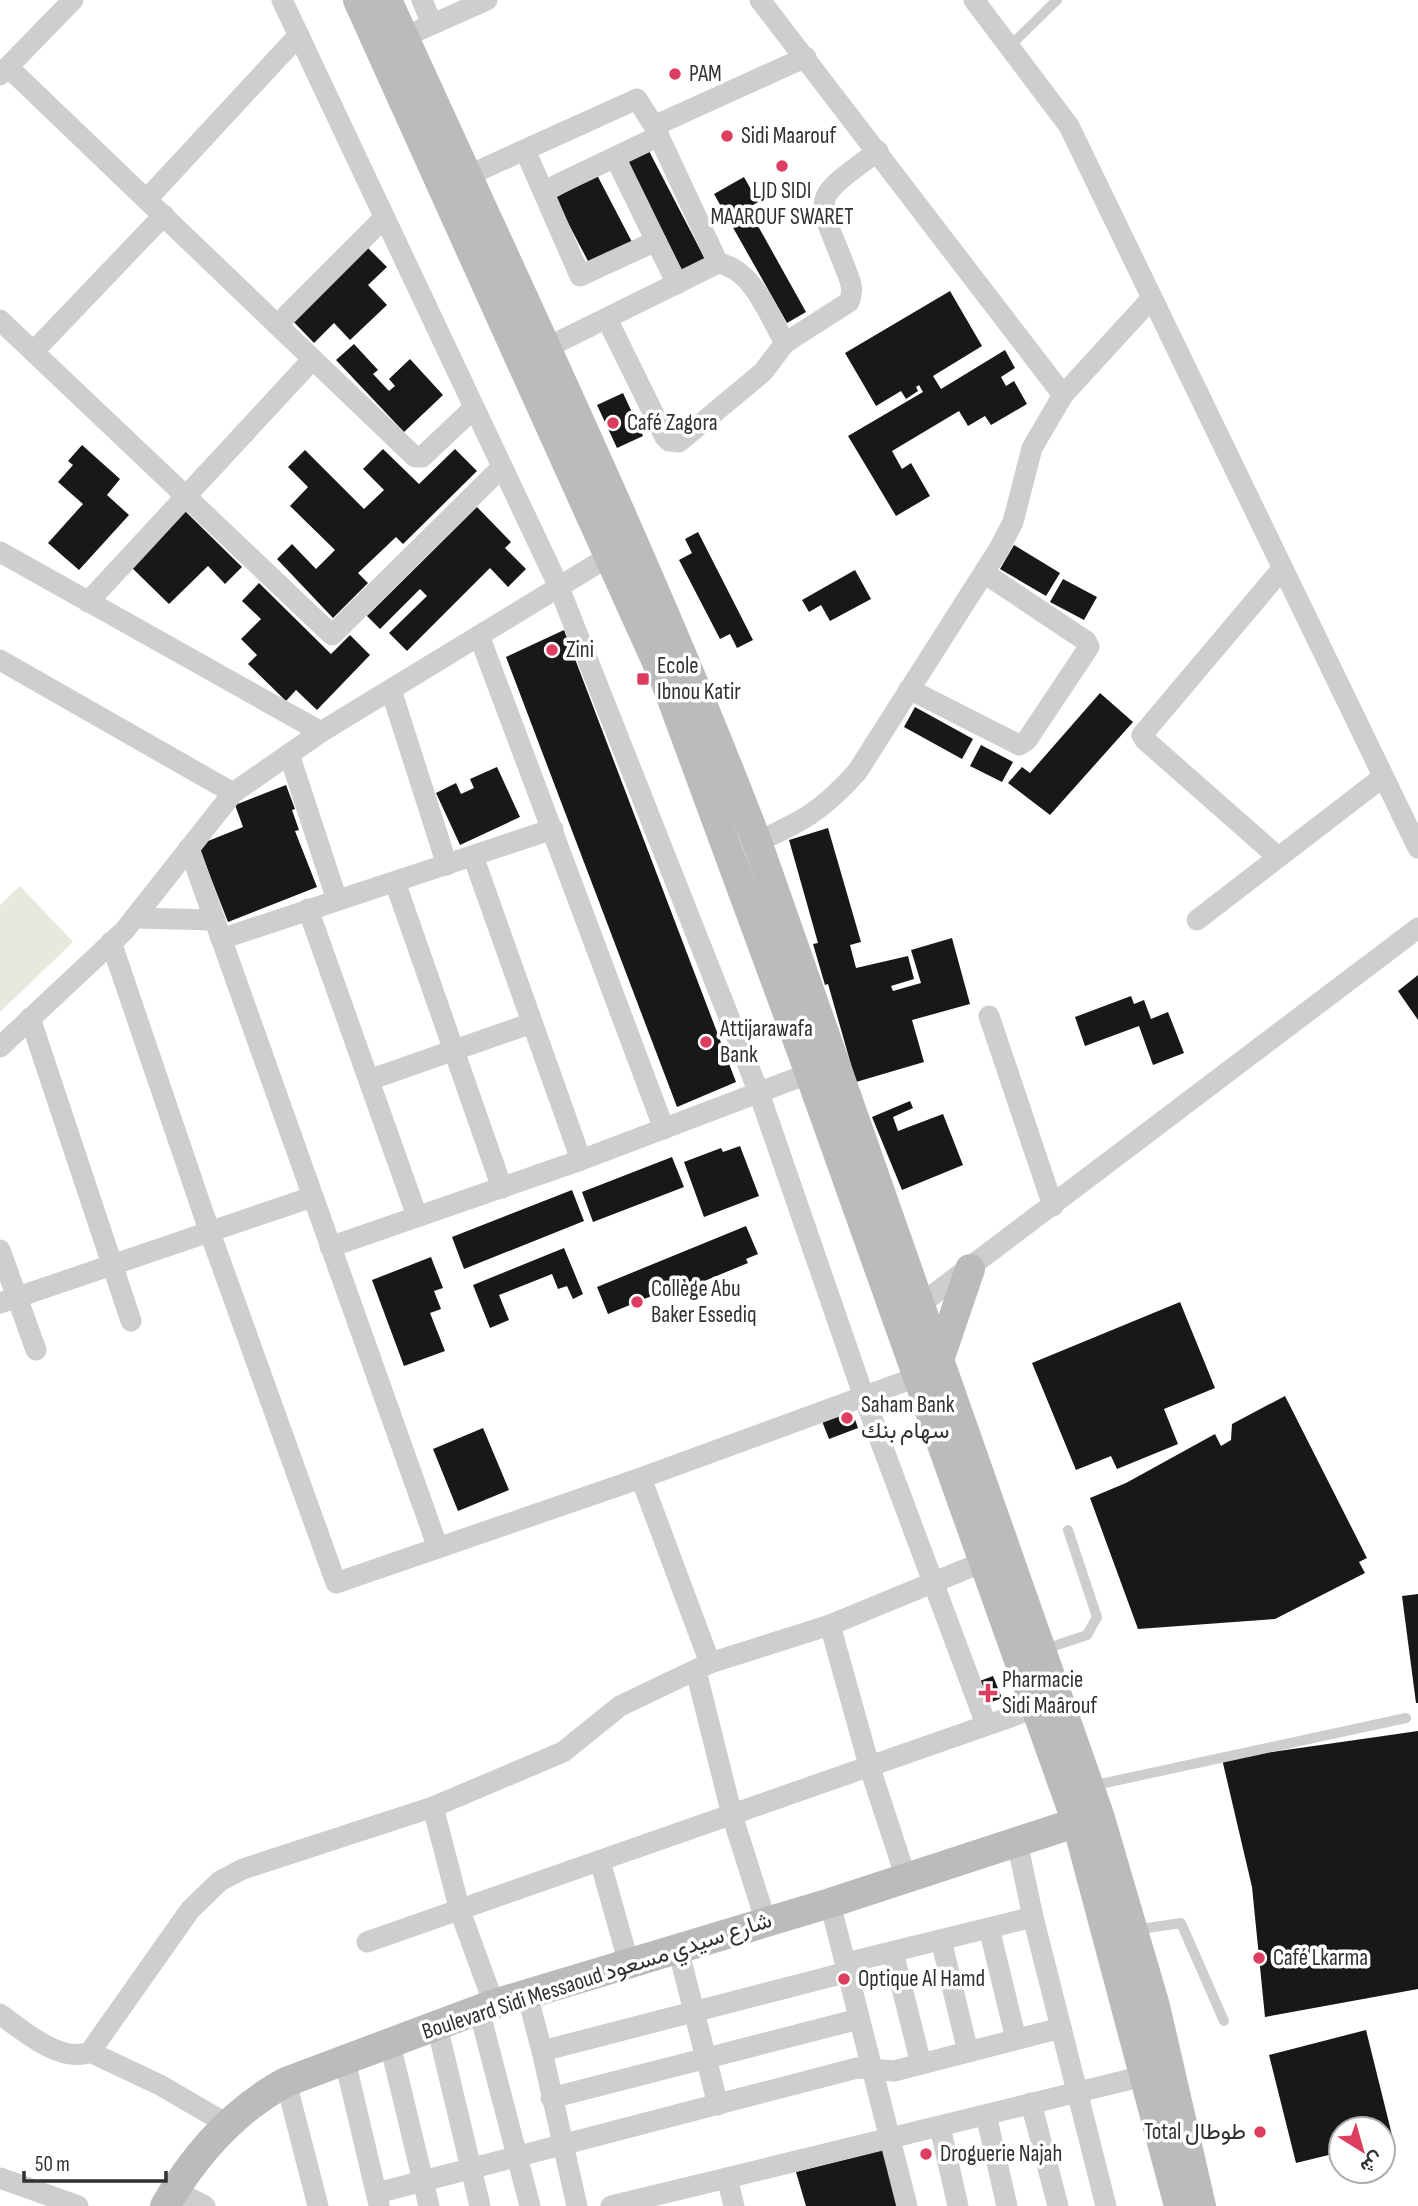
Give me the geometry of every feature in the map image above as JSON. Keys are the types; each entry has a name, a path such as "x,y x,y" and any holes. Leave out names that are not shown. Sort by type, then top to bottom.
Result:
{"street":[{"path":"72,0 4,71 148,199 312,360 419,458 473,409"},
{"path":"282,0 558,585 759,1093 864,1397 986,1724"},
{"path":"358,0 402,53 469,175 548,347 664,680 810,1073 1042,1650 1089,1786 1088,1819 1156,2072 1201,2206"},
{"path":"387,0 402,53 620,550 705,707 757,842 908,1314"},
{"path":"422,0 432,24"},
{"path":"402,53 432,24 487,0"},
{"path":"760,0 1063,395"},
{"path":"974,0 1069,126 1418,848"},
{"path":"148,199 299,35"},
{"path":"544,191 806,57"},
{"path":"469,175 635,99 639,100 657,131 718,263"},
{"path":"525,150 580,276 656,241"},
{"path":"607,319 664,437 674,443 684,439 763,372 785,343 849,302 852,286 822,210 825,196 835,184 878,151"},
{"path":"615,157 677,284"},
{"path":"34,351 164,215"},
{"path":"277,325 384,218"},
{"path":"548,347 718,263 741,271 785,343"},
{"path":"757,842 809,818 832,800 856,772 984,573 1013,522 1032,448 1063,395 1151,299"},
{"path":"5,335 34,351 332,635 501,468"},
{"path":"88,602 186,493 312,360"},
{"path":"0,1046 135,918 233,793 321,732 480,638 558,585 620,550"},
{"path":"0,552 321,732"},
{"path":"1278,857 1145,740 1142,734 1282,569"},
{"path":"909,690 1019,746 1027,740 1089,647 1086,641 984,573"},
{"path":"480,638 664,1129"},
{"path":"0,660 233,793"},
{"path":"391,690 447,865"},
{"path":"289,754 337,900"},
{"path":"1198,920 1383,777"},
{"path":"135,918 218,930 308,909 553,829"},
{"path":"189,848 438,1548"},
{"path":"473,856 581,1160"},
{"path":"395,882 502,1188"},
{"path":"308,909 417,1216"},
{"path":"908,1314 1418,928"},
{"path":"111,942 333,1580 340,1584 864,1397 928,1369"},
{"path":"989,1016 1052,1206"},
{"path":"30,1018 131,1321"},
{"path":"369,1080 532,1023"},
{"path":"330,1247 581,1160 810,1073"},
{"path":"8,1300 312,1197"},
{"path":"0,1250 8,1300 36,1350"},
{"path":"970,1269 928,1369 983,1562 1036,1708 1088,1819 1134,1930 1179,2206"},
{"path":"641,1478 703,1667 732,1815 766,1922"},
{"path":"0,2014 33,2038 61,2050 83,2055 90,2052 190,1910 220,1881 255,1865 433,1807 563,1752 620,1706 703,1667 830,1625 983,1562"},
{"path":"830,1625 869,1765 906,1878"},
{"path":"367,1942 1036,1708"},
{"path":"433,1807 487,2007 530,2206"},
{"name":"Boulevard Sidi Messaoud شارع سيدي مسعود","path":"170,2198 196,2159 227,2124 256,2098 286,2082 487,2007 830,1903 1088,1819"},
{"path":"1017,1842 1105,2206"},
{"path":"600,1861 629,1964"},
{"path":"830,1903 859,2019 875,2070 907,2206"},
{"path":"541,2051 695,2013 893,1952 1033,1917"},
{"path":"989,1928 1016,2039"},
{"path":"941,1940 968,2052"},
{"path":"678,1949 718,2105"},
{"path":"893,1952 921,2064"},
{"path":"527,1994 577,2206"},
{"path":"551,2098 859,2019"},
{"path":"436,2026 480,2206"},
{"path":"345,2061 378,2199 423,2180 857,2068 894,2071 1061,2028"},
{"path":"390,2044 429,2206"},
{"path":"90,2052 160,2085 227,2124"},
{"path":"611,2206 890,2140 1156,2072"},
{"path":"286,2082 318,2206"},
{"path":"1031,2103 1058,2206"},
{"path":"986,2115 1007,2206"},
{"path":"940,2127 958,2206"},
{"path":"727,2178 733,2206"},
{"path":"4,2185 78,2206"},
{"path":"170,2198 205,2206"}],"lane":[{"path":"1010,46 1057,0"},
{"path":"1042,1650 1087,1635 1097,1617 1095,1603 1068,1530"},
{"path":"1089,1786 1406,1718"},
{"path":"1134,1930 1181,1923 1224,2021"}],"shaded area":[{"path":"20,886 73,942 0,1012 0,905"}],"building":[{"path":"649,151 705,259 682,270 627,162"},
{"path":"597,175 632,242 589,263 555,198"},
{"path":"744,177 758,202 748,208 806,312 787,323 714,194"},
{"path":"367,247 387,267 368,285 387,305 350,340 334,323 314,343 291,319"},
{"path":"950,291 982,346 933,376 941,389 1005,350 1015,368 1001,377 1006,386 1014,381 1027,404 991,425 985,416 968,426 959,411 892,451 902,469 911,463 930,496 896,516 848,436 923,392 919,385 916,387 918,391 906,399 901,391 876,406 845,353"},
{"path":"354,344 378,370 373,374 389,391 395,386 389,379 410,359 443,395 404,432 336,360"},
{"path":"623,393 643,436 617,448 597,405"},
{"path":"82,445 120,479 107,495 129,515 79,570 48,543 83,504 58,482 73,465 68,461"},
{"path":"383,449 419,484 455,449 477,471 403,544 396,537 358,573 368,583 333,618 277,559 292,544 316,569 335,550 290,506 308,487 288,467 305,450 364,509 384,490 363,469"},
{"path":"477,507 511,542 505,548 526,569 508,587 490,568 407,651 389,633 427,596 420,589 380,629 367,616"},
{"path":"185,511 242,567 225,584 208,566 169,604 129,565"},
{"path":"698,532 753,640 737,648 730,634 720,639 679,560 692,553 685,539"},
{"path":"1014,545 1060,573 1046,596 1000,569"},
{"path":"855,570 871,599 830,621 821,605 809,612 802,600"},
{"path":"1063,579 1097,597 1084,620 1050,602"},
{"path":"259,583 331,654 350,635 370,655 317,710 296,690 286,701 248,664 257,655 241,639 261,619 242,601"},
{"path":"564,630 736,1082 677,1107 506,657"},
{"path":"1100,693 1133,722 1050,815 1008,783 1022,767 1030,773"},
{"path":"915,707 973,739 962,759 904,727"},
{"path":"981,745 1013,762 1002,782 970,766"},
{"path":"497,767 520,817 460,845 436,793 456,783 461,794 474,788 470,779"},
{"path":"286,785 295,809 292,810 299,830 295,831 317,887 228,922 198,845 243,827 235,805"},
{"path":"828,828 861,942 850,945 856,968 908,956 914,979 891,986 893,991 921,983 911,950 952,938 970,1004 912,1020 924,1062 856,1082 828,984 825,985 813,944 818,943 789,840"},
{"path":"1418,975 1418,1020 1398,991"},
{"path":"1131,996 1134,1004 1144,1000 1151,1019 1168,1012 1184,1053 1153,1065 1139,1026 1085,1046 1075,1017"},
{"path":"910,1101 913,1108 893,1117 898,1131 943,1114 963,1165 902,1190 872,1117"},
{"path":"740,1146 759,1196 704,1217 684,1162 721,1148 723,1152"},
{"path":"672,1157 684,1187 593,1222 582,1192"},
{"path":"572,1190 584,1221 464,1269 452,1237"},
{"path":"746,1226 758,1254 746,1259 748,1263 668,1296 666,1290 608,1314 597,1287"},
{"path":"564,1248 583,1294 573,1299 567,1286 558,1289 552,1274 499,1295 509,1320 490,1328 473,1285"},
{"path":"431,1257 443,1288 434,1291 441,1309 430,1313 445,1351 404,1366 372,1280"},
{"path":"1180,1302 1215,1388 1164,1409 1178,1444 1117,1469 1111,1456 1076,1470 1032,1363"},
{"path":"1285,1396 1367,1558 1359,1562 1365,1573 1275,1619 1138,1629 1090,1498 1126,1483 1215,1434 1221,1446 1231,1440 1232,1424"},
{"path":"850,1405 858,1428 829,1439 820,1416"},
{"path":"483,1428 509,1490 458,1511 433,1449"},
{"path":"1418,1594 1418,1703 1416,1703 1402,1596"},
{"path":"993,1676 1002,1698 981,1706 972,1684"},
{"path":"1418,1731 1418,1989 1265,2017 1252,1887 1222,1759"},
{"path":"1366,2030 1387,2115 1327,2115 1327,2155 1296,2163 1269,2055"},
{"path":"886,2149 899,2206 806,2206 796,2172"}],"place":[{"name":"PAM","path":"675,74"},
{"name":"Sidi Maarouf","path":"727,136"},
{"name":"LJD SIDI MAAROUF SWARET","path":"782,166"},
{"name":"Café Zagora","path":"613,423"},
{"name":"Zini","path":"552,650"},
{"name":"Ecole Ibnou Katir","path":"643,679"},
{"name":"Attijarawafa Bank","path":"706,1042"},
{"name":"Collège Abu Baker Essediq","path":"637,1302"},
{"name":"Saham Bank سهام بنك","path":"847,1418"},
{"name":"Pharmacie Sidi Maârouf","path":"988,1693"},
{"name":"Café Lkarma","path":"1259,1958"},
{"name":"Optique Al Hamd","path":"844,1979"},
{"name":"Total طوطال","path":"1260,2132"},
{"name":"Droguerie Najah","path":"926,2154"}]}
